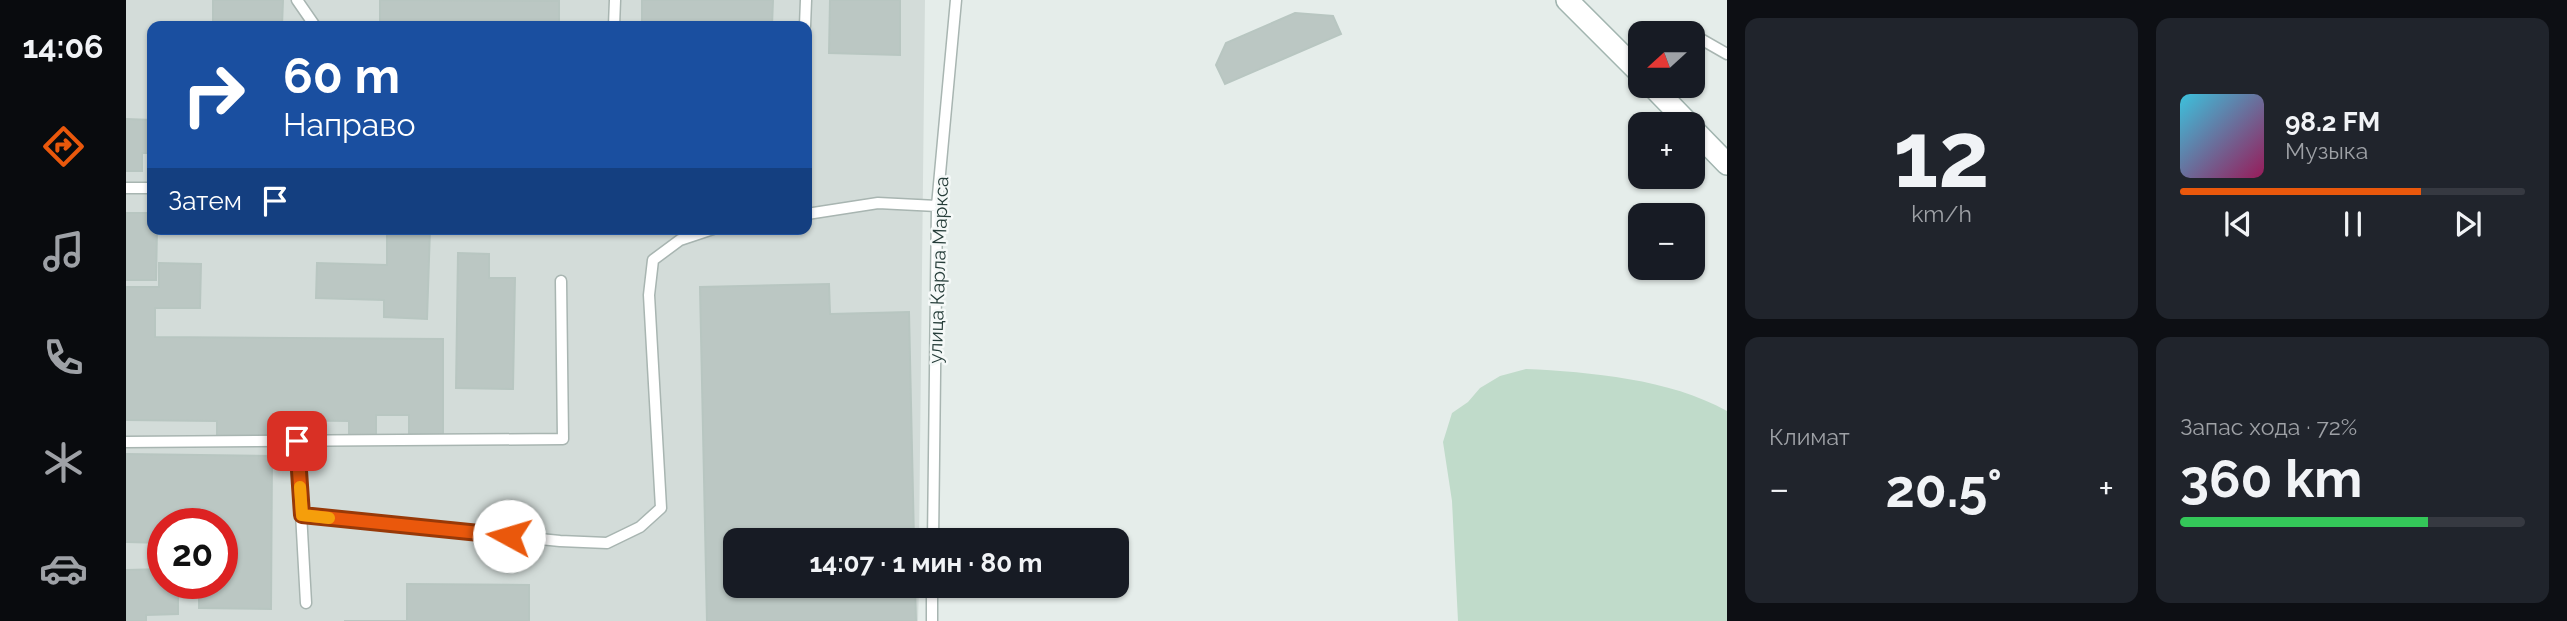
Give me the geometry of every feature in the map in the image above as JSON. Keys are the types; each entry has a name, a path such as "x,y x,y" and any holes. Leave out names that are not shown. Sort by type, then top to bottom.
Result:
{"street":[{"path":"1567,0 1628,48"},
{"path":"1663,98 1677,112"},
{"path":"1705,141 1727,164"}],"lane":[{"path":"297,0 311,21"},
{"path":"614,21 615,0"},
{"path":"805,21 806,0"},
{"name":"улица Карла Маркса","path":"933,528 937,206 956,0"},
{"path":"1705,41 1727,54"},
{"path":"126,188 147,188"},
{"path":"812,213 878,203 937,206"},
{"path":"302,515 560,541 607,543 640,527 661,508 649,295 653,260 680,240 695,235"},
{"path":"126,442 563,439 561,281"},
{"path":"297,441 306,603"},
{"path":"932,598 932,621"}],"shaded area":[{"path":"126,0 925,0 919,528 723,528 723,598 919,598 918,621 126,621"}],"green space":[{"path":"1526,369 1603,375 1655,384 1705,400 1727,411 1727,621 1458,621 1452,501 1443,442 1452,413 1468,402 1480,388 1500,376"}],"building":[{"path":"213,0 283,0 282,21 213,21"},
{"path":"380,0 559,1 559,21 380,21"},
{"path":"642,0 773,0 772,21 642,21"},
{"path":"830,0 900,0 900,55 829,53"},
{"path":"1295,13 1333,16 1341,34 1225,84 1216,65 1226,43"},
{"path":"126,119 147,120 147,153 142,153 142,171 126,171"},
{"path":"126,213 147,213 147,235 157,235 156,280 126,280"},
{"path":"387,235 430,235 427,319 384,317 384,300 316,298 317,263 387,265"},
{"path":"458,253 489,254 489,278 515,278 513,389 456,388"},
{"path":"159,263 201,264 200,308 155,308 155,337 443,339 443,434 409,434 409,415 376,415 376,436 349,436 349,421 272,420 272,439 217,439 217,421 126,420 126,287 159,287"},
{"path":"829,284 830,314 909,312 914,528 723,528 723,598 915,598 916,621 707,621 700,287"},
{"path":"126,454 272,456 271,609 199,608 199,599 238,599 238,508 147,508 147,543 126,542"},
{"path":"147,569 147,599 178,599 178,614 146,615 146,621 126,621 126,570"},
{"path":"407,584 529,585 529,621 407,621"}],"slow traffic":[{"path":"300,487 302,515 329,518"}],"route":[{"path":"297,441 302,515 509,536"}]}
